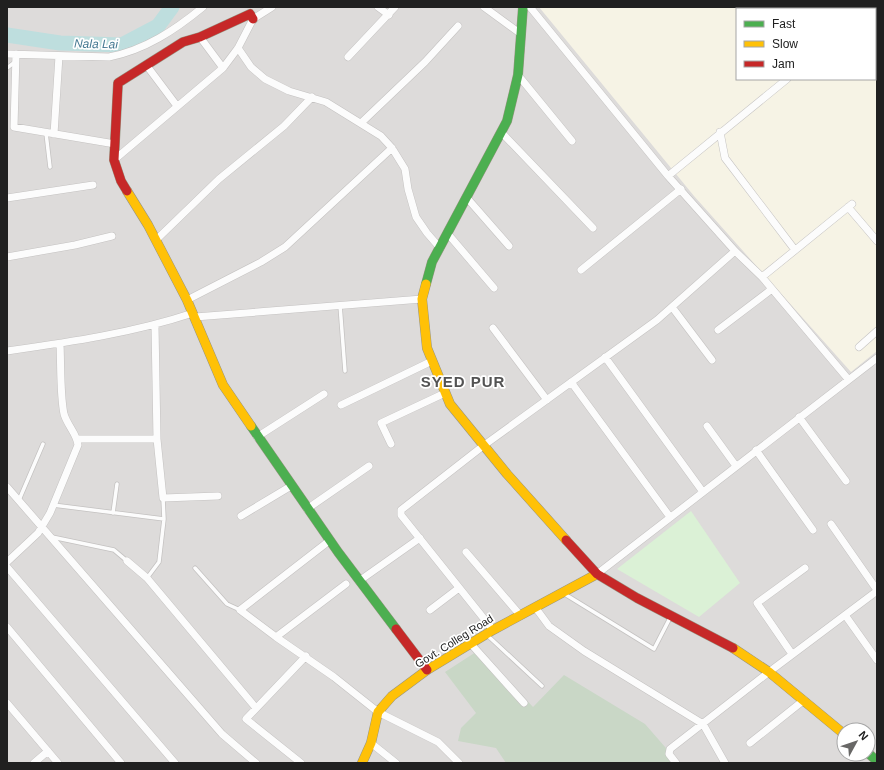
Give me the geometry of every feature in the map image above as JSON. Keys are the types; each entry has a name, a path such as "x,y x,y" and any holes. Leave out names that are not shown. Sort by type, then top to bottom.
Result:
{"street":[{"path":"7,54 16,58 59,56 109,57 122,54 146,46 182,23 203,7"},
{"path":"114,160 223,68 238,48 254,19 272,7"},
{"path":"378,7 389,15"},
{"path":"348,58 395,7"},
{"path":"484,7 521,34"},
{"path":"523,7 518,75 507,121 432,262 422,299 427,348 445,393 450,404 483,446 597,574 637,598 728,644 769,672 836,727"},
{"path":"530,7 668,176 735,251 762,277 848,379"},
{"path":"254,19 250,14 183,42 118,83 114,160 121,181 156,240 187,300 223,385 329,541 427,670"},
{"path":"361,123 425,62 458,26"},
{"path":"200,36 223,68"},
{"path":"238,48 251,67 266,79 289,91 326,102 381,136 392,148 405,169 408,189 416,217 440,248"},
{"path":"54,134 59,56"},
{"path":"16,58 14,127 115,144"},
{"path":"147,66 177,106"},
{"path":"518,75 572,141"},
{"path":"668,176 720,132 786,80"},
{"path":"156,240 219,179 284,126 312,97"},
{"path":"501,132 593,228"},
{"path":"720,132 724,158 795,250"},
{"path":"187,300 261,262 285,247 392,148"},
{"path":"7,198 93,185"},
{"path":"581,270 681,189"},
{"path":"467,198 509,246"},
{"path":"762,277 850,206 877,241"},
{"path":"448,234 494,288"},
{"path":"7,256 75,245 112,236"},
{"path":"490,632 459,588 401,515 401,510 483,446 672,306 735,251"},
{"path":"718,330 772,289"},
{"path":"7,352 60,344 154,326 194,315 422,299"},
{"path":"672,306 712,360"},
{"path":"154,326 157,439 163,498 218,496"},
{"path":"493,328 547,400"},
{"path":"859,347 877,332"},
{"path":"7,562 38,532 53,505 78,445 78,439 70,430 64,414 60,344"},
{"path":"605,357 703,492"},
{"path":"597,574 877,358"},
{"path":"341,405 432,361"},
{"path":"571,382 670,517"},
{"path":"391,444 381,423 445,393"},
{"path":"257,437 324,394"},
{"path":"799,417 846,481"},
{"path":"707,426 736,466"},
{"path":"78,439 157,439"},
{"path":"756,450 813,530"},
{"path":"307,509 369,466"},
{"path":"241,516 291,486"},
{"path":"7,487 222,734 256,763"},
{"path":"676,763 669,751 792,654 877,590 831,524"},
{"path":"359,581 420,538"},
{"path":"329,541 240,610 276,637 306,656 378,712 438,742 459,763"},
{"path":"466,552 520,615"},
{"path":"127,561 147,578 256,708"},
{"path":"7,567 175,763"},
{"path":"792,654 757,603 805,568"},
{"name":"Govt. Colleg Road","path":"362,763 370,743 378,712 392,696 427,670 490,632 597,574"},
{"path":"276,637 346,584"},
{"path":"430,610 459,588"},
{"path":"535,607 549,626 578,647 703,724 725,763"},
{"path":"844,615 877,660"},
{"path":"7,627 121,763"},
{"path":"471,644 524,702"},
{"path":"301,763 246,719 306,656"},
{"path":"750,743 804,700"},
{"path":"7,703 58,763"},
{"path":"370,743 396,763"},
{"path":"34,763 48,751"}],"lane":[{"path":"7,68 16,58"},
{"path":"46,133 50,166"},
{"path":"340,305 345,371"},
{"path":"19,500 43,444"},
{"path":"113,513 117,484"},
{"path":"147,578 159,562 164,519 163,498"},
{"path":"53,505 164,519"},
{"path":"50,537 114,550 127,561"},
{"path":"195,568 227,604 240,610"},
{"path":"562,593 654,649 671,616"},
{"path":"490,632 542,686"}],"shaded area":[{"path":"7,7 877,7 877,763 7,763"},
{"path":"539,7 877,7 877,351 851,372 694,196"}],"green space":[{"path":"691,511 740,583 699,617 617,569"},
{"path":"479,650 533,707 564,675 645,724 679,763 506,763 496,748 458,741 461,728 476,713 445,672"}],"waterway":[{"name":"Nala Lai","path":"7,35 60,43 122,45 158,26 172,7"}],"traffic: fast":[{"path":"426,284 432,262 507,121 518,75 523,7"},
{"path":"251,426 338,552 396,629"}],"traffic: slow":[{"path":"127,191 148,225 187,300 223,385 251,426"},
{"path":"426,284 422,299 427,348 450,404 507,474 566,540"},
{"path":"362,763 371,743 378,712 392,696 427,670 493,630 597,574"},
{"path":"733,648 769,672 836,727"}],"traffic: jam":[{"path":"127,191 121,181 114,160 118,83 183,42 200,37 250,14 253,19"},
{"path":"566,540 597,574 637,598 733,648"},
{"path":"396,629 427,670"}],"district":[{"name":"SYED PUR","path":"463,382"}]}
